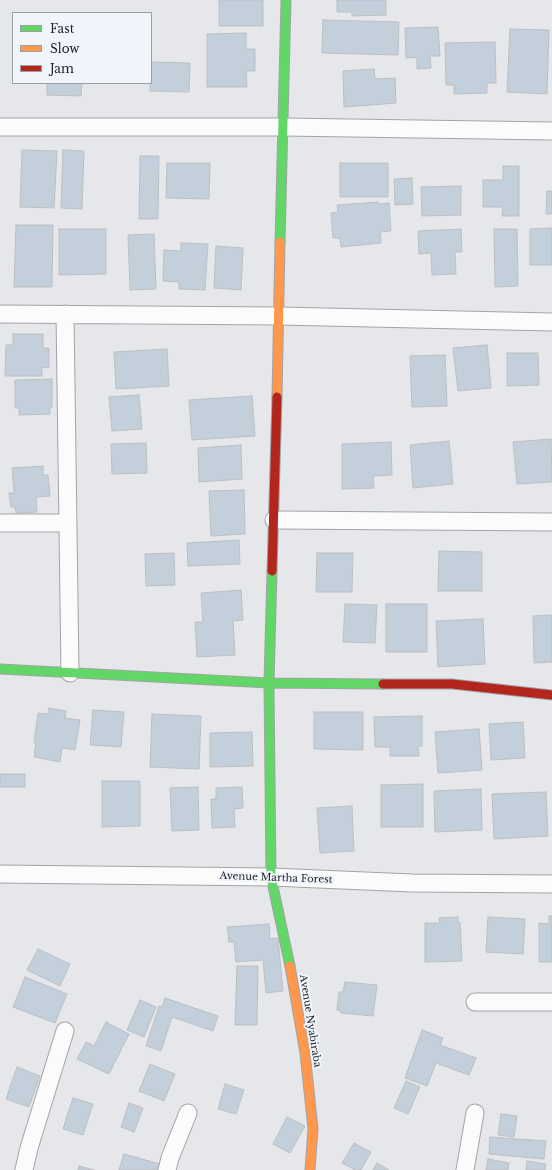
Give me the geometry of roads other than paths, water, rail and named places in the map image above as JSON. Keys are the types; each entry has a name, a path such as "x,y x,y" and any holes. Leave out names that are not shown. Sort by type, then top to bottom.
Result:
{"street":[{"name":"Avenue Nyabiraba","path":"286,0 269,683 272,877 305,1053 313,1130 310,1170"},
{"path":"0,126 283,127 552,131"},
{"path":"0,314 279,316 552,322"},
{"path":"65,314 70,673"},
{"path":"274,520 552,522"},
{"path":"0,523 68,523"},
{"path":"0,669 269,683 452,684 552,695"},
{"name":"Avenue Martha Forest","path":"0,874 272,877 412,883 552,884"},
{"path":"475,1002 552,1002"},
{"path":"24,1170 29,1148 65,1032"},
{"path":"167,1170 170,1158 188,1113"},
{"path":"465,1170 475,1113"}]}
